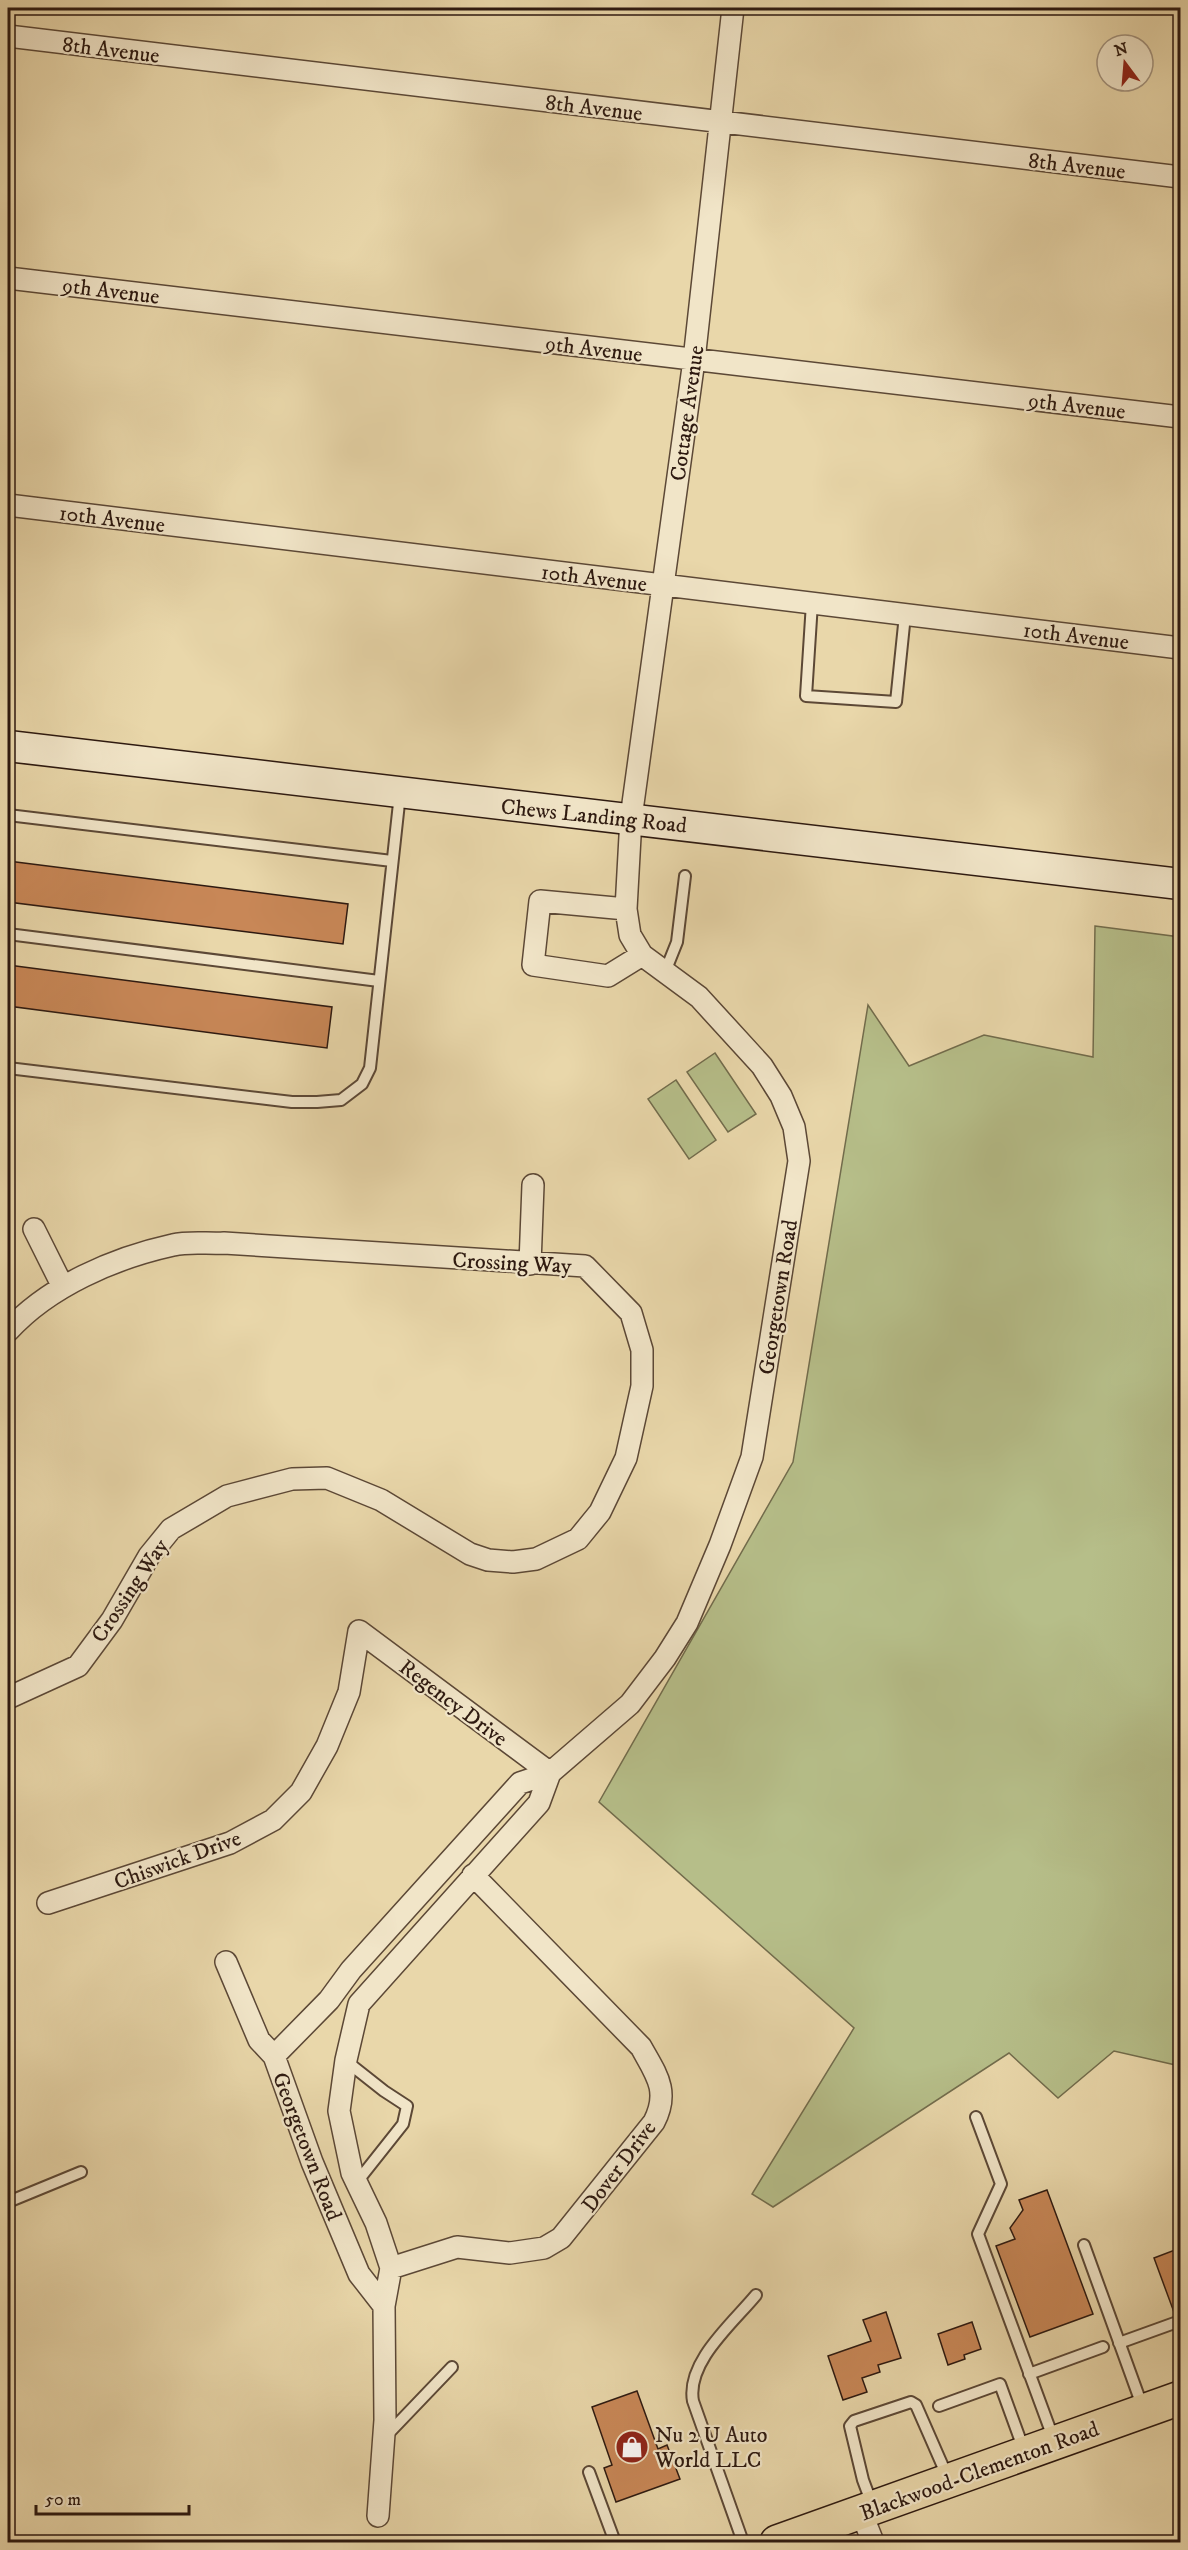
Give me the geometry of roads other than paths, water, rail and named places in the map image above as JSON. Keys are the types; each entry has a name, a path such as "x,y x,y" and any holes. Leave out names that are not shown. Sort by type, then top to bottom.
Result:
{"main road":[{"name":"Blackwood-Clementon Road","path":"777,2542 1180,2398"}],"street":[{"name":"Cottage Avenue","path":"631,818 694,360 733,8"},
{"name":"8th Avenue","path":"8,36 1180,177"},
{"name":"9th Avenue","path":"8,278 1180,417"},
{"name":"10th Avenue","path":"8,505 1180,648"},
{"name":"Chews Landing Road","path":"8,746 400,794 631,818 1180,884"},
{"name":"Georgetown Road","path":"384,2306 359,2274 312,2162 274,2056 340,1987 351,1970 520,1783 550,1773 630,1704 665,1658 687,1623 720,1545 752,1457 799,1161 794,1127 781,1096 762,1066 699,997 642,955 630,935 626,909 631,818"},
{"path":"626,909 540,901 533,965 608,976 642,955"},
{"path":"530,1264 533,1185"},
{"path":"34,1229 63,1287"},
{"name":"Crossing Way","path":"8,1331 24,1313 63,1287 114,1263 175,1244 224,1243 585,1266 631,1312 642,1350 642,1386 626,1458 600,1512 578,1539 536,1559 513,1562 488,1560 470,1554 381,1500 327,1478 292,1479 227,1496 171,1529 148,1556 112,1620 78,1666 8,1698"},
{"name":"Regency Drive","path":"359,1631 550,1773"},
{"name":"Chiswick Drive","path":"48,1903 230,1843 273,1820 301,1792 327,1746 349,1692 359,1631"},
{"name":"Georgetown Road","path":"391,2268 376,2223 352,2173 339,2111 346,2060 358,2004 539,1803 550,1773"},
{"name":"Dover Drive","path":"391,2268 457,2247 510,2253 544,2247 561,2238 654,2122 661,2108 662,2096 657,2076 641,2047 474,1875"},
{"path":"226,1962 259,2040 274,2056"},
{"path":"340,1987 358,2004"},
{"path":"378,2516 384,2438 384,2306 391,2268"},
{"path":"867,2510 873,2542"}],"lane":[{"path":"812,603 806,696 896,702 905,615"},
{"path":"8,1068 292,1102 341,1100 362,1084 370,1068 400,794"},
{"path":"8,816 392,861"},
{"path":"665,972 677,942 685,876"},
{"path":"8,934 379,981"},
{"path":"346,2060 384,2091 407,2106 403,2124 357,2182"},
{"path":"976,2117 1001,2184 978,2234 1029,2374 1040,2448"},
{"path":"8,2202 81,2172"},
{"path":"1084,2245 1144,2411"},
{"path":"743,2542 693,2401 691,2386 700,2362 756,2295"},
{"path":"1119,2343 1180,2321"},
{"path":"1029,2374 1103,2347"},
{"path":"384,2438 452,2367"},
{"path":"939,2406 1000,2384 1040,2448"},
{"path":"867,2510 863,2480 850,2426 854,2421 911,2402 916,2406 949,2481"},
{"path":"589,2472 615,2542"}],"place":[{"name":"Nu 2 U Auto World LLC","path":"632,2447"}]}
